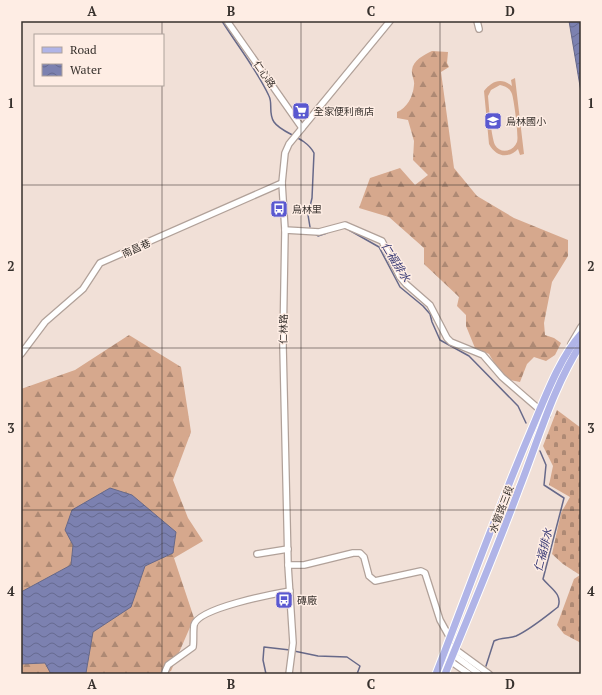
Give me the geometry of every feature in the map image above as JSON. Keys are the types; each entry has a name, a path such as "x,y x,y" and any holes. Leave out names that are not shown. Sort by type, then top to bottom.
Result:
{"main road":[{"name":"水管路三段","path":"436,674 540,410 567,354 581,334"},
{"name":"水管路三段","path":"445,674 547,416 581,344"}],"street":[{"name":"仁心路","path":"227,21 300,130"},
{"name":"仁林路","path":"289,674 292,643 288,565 283,346 285,230 282,183 285,153 300,130 390,21"},
{"path":"477,21 479,29"},
{"name":"南昌巷","path":"21,354 45,322 83,289 100,263 282,183"},
{"path":"285,230 319,232 345,225 382,241 400,277 430,305 447,338 451,342 483,355 502,377 547,416"},
{"name":"水管路三段","path":"567,354 576,333 581,327"},
{"path":"257,554 288,550"},
{"path":"288,565 304,565 353,553 360,553 364,557 369,576 376,581 421,571 425,572 447,647 469,674"},
{"path":"164,674 168,665 193,647 194,625 199,618 220,608 252,598 290,591"},
{"path":"453,654 479,674"},
{"path":"453,654 489,674"}],"green space":[{"path":"432,51 448,52 447,63 449,67 441,72 454,168 477,196 514,218 568,240 568,256 552,282 544,323 545,335 554,338 561,343 555,355 546,361 534,357 527,364 520,382 510,380 498,369 489,354 475,348 466,326 466,315 457,306 459,297 424,264 424,248 389,217 359,208 370,178 400,168 415,185 428,175 413,160 414,141 408,120 397,118 397,112 407,105 412,94 414,83 412,72 414,63 419,58"},
{"path":"515,78 524,154 520,155 518,149 510,154 502,155 495,152 489,144 484,91 497,81 508,83 512,86 511,80","holes":["500,85 509,89 511,92 515,111 517,142 513,148 506,151 500,150 495,145 491,128 488,96 491,90"]},
{"path":"129,335 181,367 191,432 173,480 188,518 203,541 174,558 194,618 171,671 163,674 21,674 21,389 75,370"},
{"path":"557,410 581,428 581,643 564,634 557,625 574,579 580,575 563,564 552,554 561,513 570,497 549,485 553,466 543,446"}],"water":[{"path":"569,21 581,21 581,92"},
{"path":"110,488 132,495 176,532 173,553 145,566 131,607 93,632 86,673 51,674 45,663 21,664 21,592 71,565 73,545 65,530 72,510"}],"waterway":[{"name":"仁福排水","path":"222,21 264,86 270,99 271,115 274,122 282,130 305,143 314,153 312,198 308,215 310,227"},
{"name":"仁福排水","path":"349,230 379,247 400,287 423,306 430,314 440,340 469,356 518,406 526,423"},
{"name":"仁福排水","path":"315,234 318,236 327,233"},
{"name":"仁福排水","path":"486,666 494,641 513,637 522,633 538,623 558,607 559,598 543,579 564,498 544,485 546,465 540,451"},
{"name":"仁福排水","path":"266,674 263,660 264,647 290,650"},
{"name":"仁福排水","path":"294,651 318,656 347,657 360,666 357,674"}],"place":[{"name":"全家便利商店","path":"301,111"},
{"name":"烏林國小","path":"493,121"},
{"name":"烏林里","path":"279,209"},
{"name":"磚廠","path":"284,600"}]}
